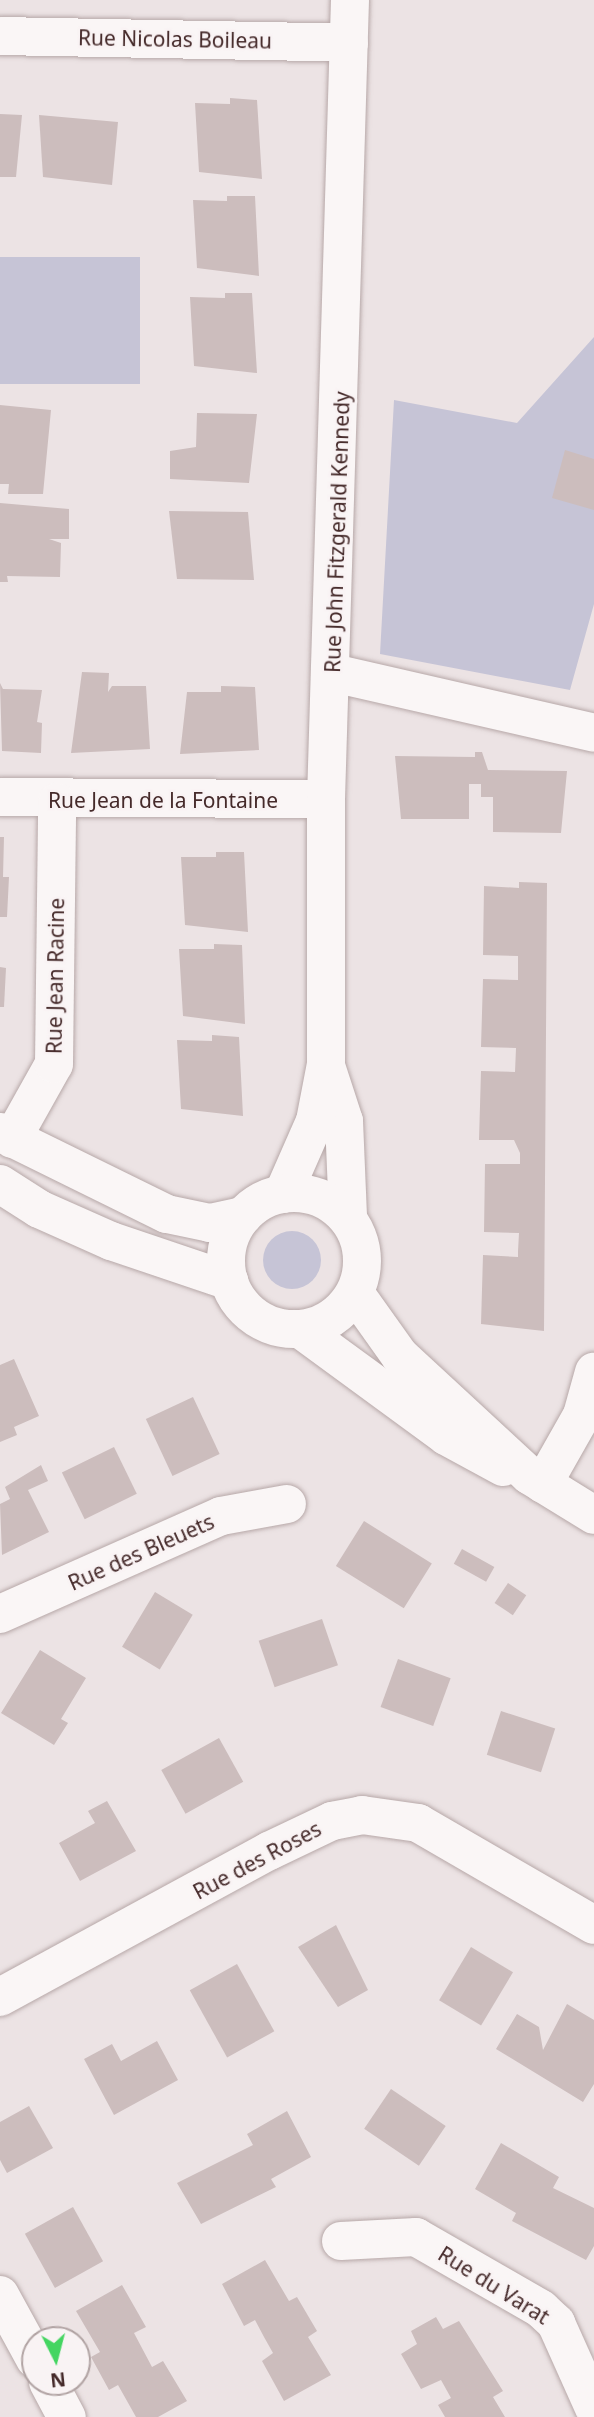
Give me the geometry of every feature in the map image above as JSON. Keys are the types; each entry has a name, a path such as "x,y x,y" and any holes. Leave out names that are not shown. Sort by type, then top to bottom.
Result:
{"street":[{"name":"Rue John Fitzgerald Kennedy","path":"283,1194 315,1121 326,1064 326,799 333,673 350,0"},
{"name":"Rue Nicolas Boileau","path":"0,36 349,43"},
{"path":"333,673 594,733"},
{"name":"Rue Jean de la Fontaine","path":"0,797 57,802 326,799"},
{"name":"Rue Jean Racine","path":"6,1136 54,1064 57,802"},
{"name":"Rue John Fitzgerald Kennedy","path":"326,1064 344,1121 348,1219"},
{"path":"6,1136 167,1214 210,1223 243,1216 283,1194 307,1194 330,1203 348,1219 362,1255 355,1293 332,1318 300,1329"},
{"path":"0,1184 39,1209 111,1241 229,1281"},
{"path":"243,1216 228,1247 229,1281 240,1302 257,1318 300,1329 446,1436 492,1464 536,1480 594,1515"},
{"path":"355,1293 400,1356 536,1480"},
{"path":"536,1480 582,1415 594,1372"},
{"name":"Rue des Bleuets","path":"0,1614 221,1516 287,1504"},
{"name":"Rue des Roses","path":"0,1997 269,1851 332,1821 362,1815 418,1823 594,1925"},
{"name":"Rue du Varat","path":"341,2241 416,2237 541,2309 556,2323 594,2408"},
{"path":"0,2295 21,2333"},
{"path":"56,2396 67,2417"}],"shaded area":[{"path":"0,257 140,257 140,384 0,384"},
{"path":"594,337 594,604 570,690 380,654 394,400 517,423"},
{"path":"292,1231 303,1233 316,1244 321,1260 319,1271 308,1284 292,1289 281,1287 268,1276 263,1260 265,1249 276,1236"}],"building":[{"path":"230,98 257,100 262,179 199,172 195,103 230,104"},
{"path":"0,114 22,115 16,177 0,177"},
{"path":"39,115 118,122 112,185 43,177"},
{"path":"227,196 255,196 259,276 197,268 193,200 227,201"},
{"path":"225,293 252,293 257,373 194,366 190,297 225,298"},
{"path":"0,405 51,410 43,494 8,494 9,484 0,484"},
{"path":"197,413 257,414 249,483 170,479 170,451 196,447"},
{"path":"565,450 594,459 594,510 552,498"},
{"path":"0,503 69,509 69,539 49,539 61,543 60,577 7,576 8,582 0,582"},
{"path":"169,511 248,512 254,580 177,579"},
{"path":"82,672 109,673 108,692 112,686 146,686 150,749 71,753"},
{"path":"0,683 3,689 42,690 37,722 42,723 41,753 2,751"},
{"path":"221,686 255,687 259,750 180,754 187,692 221,692"},
{"path":"475,752 482,752 488,770 567,771 561,833 493,832 493,797 481,797 481,784 469,784 469,819 401,819 395,756 475,757"},
{"path":"0,837 4,837 3,877 9,877 7,917 0,917"},
{"path":"216,852 244,852 248,932 185,925 181,857 216,857"},
{"path":"519,882 547,883 544,1331 481,1324 483,1255 518,1257 519,1233 484,1232 485,1164 520,1164 520,1153 514,1140 479,1140 481,1071 515,1072 516,1048 481,1047 483,979 518,980 518,956 483,955 484,886 519,888"},
{"path":"214,944 242,945 245,1024 183,1016 179,949 214,949"},
{"path":"0,967 6,968 4,1007 0,1007"},
{"path":"212,1035 239,1037 243,1116 181,1109 177,1040 212,1041"},
{"path":"14,1359 39,1416 14,1427 17,1435 0,1442 0,1365"},
{"path":"193,1397 220,1454 172,1476 146,1419"},
{"path":"114,1447 137,1494 85,1519 62,1472"},
{"path":"41,1465 48,1481 28,1490 49,1532 2,1555 0,1504 10,1499 5,1487"},
{"path":"364,1521 432,1563 404,1608 336,1566"},
{"path":"462,1549 494,1567 486,1582 454,1564"},
{"path":"508,1583 526,1595 513,1615 495,1603"},
{"path":"155,1592 193,1615 160,1670 122,1647"},
{"path":"322,1619 338,1665 275,1687 259,1641"},
{"path":"40,1650 86,1678 61,1719 68,1723 54,1745 1,1713"},
{"path":"398,1659 451,1678 433,1726 381,1707"},
{"path":"501,1711 555,1729 541,1772 487,1755"},
{"path":"219,1738 243,1782 186,1814 161,1770"},
{"path":"107,1801 136,1851 80,1881 59,1843 95,1823 88,1811"},
{"path":"336,1925 368,1990 338,2007 298,1947"},
{"path":"471,1947 513,1972 481,2025 439,2000"},
{"path":"237,1964 274,2031 227,2058 190,1990"},
{"path":"567,2004 594,2020 594,2084 583,2102 496,2049 517,2014 539,2027 543,2050"},
{"path":"157,2041 178,2080 114,2115 84,2059 112,2044 121,2061"},
{"path":"391,2089 446,2126 419,2166 364,2129"},
{"path":"29,2106 53,2148 7,2173 0,2160 0,2122"},
{"path":"287,2111 311,2157 271,2179 276,2187 201,2224 177,2183 253,2145 247,2134"},
{"path":"501,2143 559,2177 553,2188 594,2208 594,2246 586,2260 512,2221 516,2213 475,2189"},
{"path":"73,2207 103,2261 55,2288 25,2234"},
{"path":"265,2260 289,2301 297,2297 317,2331 308,2337 331,2375 284,2401 262,2361 273,2353 255,2320 244,2326 222,2284"},
{"path":"122,2285 146,2327 134,2333 152,2367 163,2361 187,2401 158,2417 136,2417 118,2385 109,2390 91,2357 100,2352 91,2337 91,2326 85,2326 76,2311"},
{"path":"436,2317 443,2329 459,2321 503,2391 493,2397 505,2417 445,2417 438,2405 451,2398 441,2380 421,2389 401,2354 417,2344 411,2331"}]}
